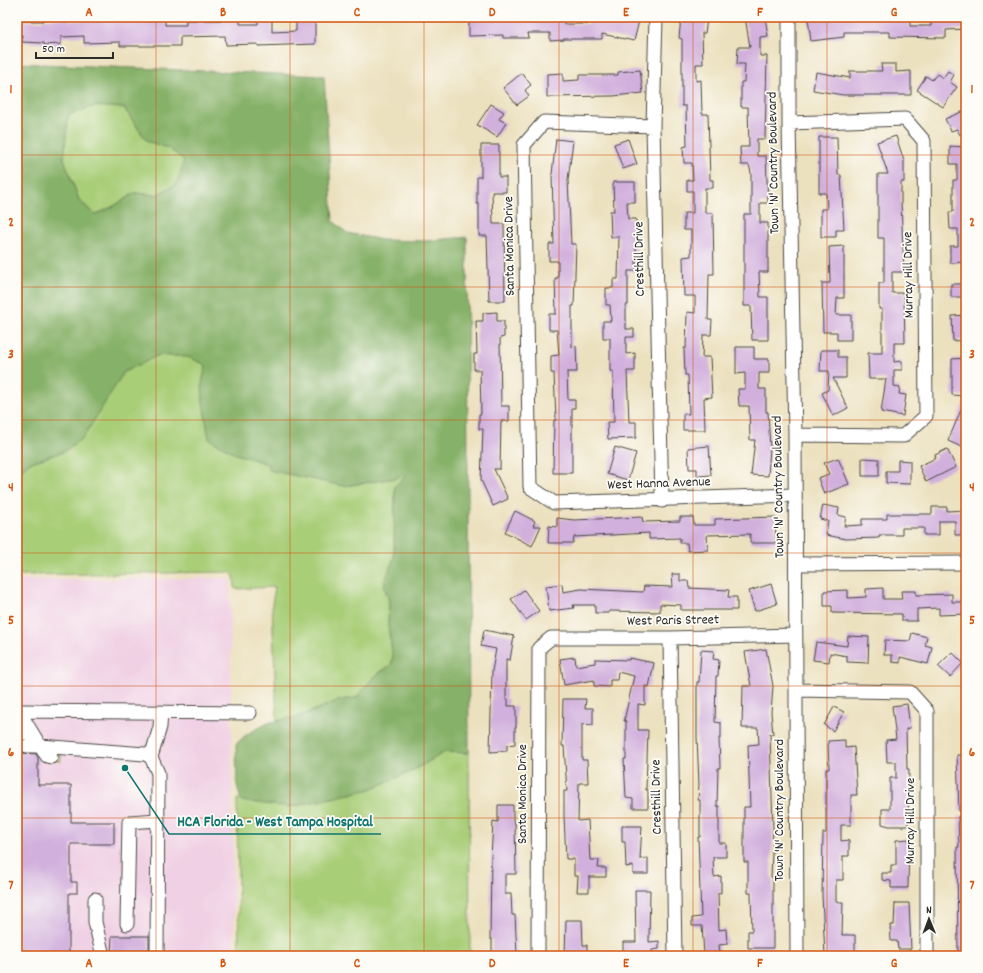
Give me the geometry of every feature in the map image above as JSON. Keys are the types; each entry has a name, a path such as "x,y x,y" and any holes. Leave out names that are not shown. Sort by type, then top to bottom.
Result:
{"street":[{"name":"Cresthill Drive","path":"656,17 654,126 662,500"},
{"name":"Town 'N' Country Boulevard","path":"789,17 789,123 795,435 794,495 796,564 797,956"},
{"name":"Murray Hill Drive","path":"789,123 904,119 924,141 926,416 903,436 795,435"},
{"name":"Santa Monica Drive","path":"530,487 524,145 544,122 654,126"},
{"name":"West Hanna Avenue","path":"530,487 554,503 794,495"},
{"path":"796,564 966,563"},
{"name":"West Paris Street","path":"551,638 670,638 795,635"},
{"name":"Santa Monica Drive","path":"538,956 539,648 551,638"},
{"name":"Cresthill Drive","path":"670,638 675,956"},
{"name":"Murray Hill Drive","path":"796,690 910,692 927,711 927,956"},
{"path":"157,956 158,772 151,757 145,754 47,756 33,742 18,711 250,714"},
{"path":"151,757 160,727 161,712"},
{"path":"17,733 60,755"},
{"path":"127,924 129,822 158,820"},
{"path":"95,899 95,922 104,956"}],"shaded area":[{"path":"230,578 234,956 17,956 17,580"}],"green space":[{"path":"17,63 324,76 333,221 347,233 382,240 425,241 467,237 469,753 445,752 410,772 371,789 289,807 241,801 237,785 236,744 247,734 268,723 300,716 340,700 356,698 373,678 391,665 393,657 388,626 389,601 384,584 394,557 395,486 404,478 405,475 396,478 344,486 268,470 268,464 236,454 209,439 203,403 202,383 206,365 188,357 159,355 124,372 83,438 63,452 28,463 17,476","holes":["95,106 124,108 147,141 168,148 184,160 177,184 156,195 135,193 114,206 95,215 79,200 64,159 68,115"]},
{"path":"95,106 124,108 147,141 168,148 185,160 177,184 156,195 135,193 114,206 95,215 79,200 64,159 68,114"},
{"path":"158,355 188,357 207,365 202,383 236,454 269,464 269,470 344,486 396,478 405,474 405,478 395,486 394,557 385,590 389,601 388,626 393,657 391,665 380,672 356,698 340,700 300,716 277,721 272,604 275,587 235,589 234,576 230,572 17,575 17,476 28,463 62,452 124,372"},
{"path":"445,752 469,753 470,956 239,956 237,799 289,807 332,798 410,772"}],"building":[{"path":"113,17 165,18 165,25 186,25 186,20 225,20 225,17 240,17 240,24 258,24 258,19 272,18 272,32 296,31 296,18 315,18 315,44 258,46 258,44 226,45 225,36 180,37 180,46 120,46 120,42 84,43 84,36 61,37 61,44 44,45 44,43 22,42 22,35 17,35 17,21 43,21 43,19 69,18 69,21 113,20"},
{"path":"469,17 564,18 564,24 588,24 588,17 640,17 634,41 602,34 602,39 564,39 550,41 550,33 528,33 529,38 503,38 503,35 469,36"},
{"path":"681,17 707,19 705,33 702,33 703,64 696,64 696,81 701,80 702,114 708,114 710,180 713,180 713,188 705,188 705,213 713,213 714,274 709,274 708,320 712,320 711,335 703,335 702,357 710,357 712,397 704,398 705,430 683,430 683,414 689,414 688,375 685,375 684,348 686,348 687,312 695,313 695,296 684,296 683,257 691,256 691,230 684,230 684,213 693,213 693,191 687,191 687,180 693,180 692,163 684,163 683,147 687,146 686,106 682,106 682,39 679,38"},
{"path":"745,17 765,17 768,36 760,37 760,56 767,56 765,139 757,139 757,156 766,156 768,203 760,203 760,223 768,223 768,272 759,272 760,297 768,297 768,340 752,340 751,306 744,306 744,214 751,214 751,173 749,165 741,165 740,147 749,147 748,107 741,107 741,82 744,82 745,64 737,64 738,47 750,47"},
{"path":"825,17 910,17 910,26 931,26 931,17 966,17 966,29 946,30 946,38 890,37 890,32 844,32 844,37 811,41 808,19"},
{"path":"881,64 896,64 896,72 911,71 911,95 843,95 813,90 816,72 850,78 850,71 882,71"},
{"path":"640,70 643,93 613,96 547,97 547,74 563,73 563,81 579,80 579,75 618,75 618,72"},
{"path":"948,71 954,75 950,82 957,87 943,107 917,90 926,76 932,80 937,74 943,78"},
{"path":"522,73 531,85 525,90 529,96 517,105 503,88"},
{"path":"491,104 504,112 499,119 506,123 497,137 477,125"},
{"path":"966,110 966,132 960,135 957,129 951,131 945,119"},
{"path":"896,136 904,161 904,182 901,182 901,202 904,272 892,272 892,293 904,293 905,343 894,343 894,362 902,361 902,370 894,370 894,386 900,387 899,394 906,395 903,416 881,412 886,379 869,379 868,353 882,353 882,309 879,309 879,283 884,283 884,238 878,238 878,174 888,174 877,142"},
{"path":"819,137 837,137 838,175 841,175 844,230 836,230 836,237 821,237 821,209 827,209 826,193 819,193"},
{"path":"556,139 573,141 568,180 571,244 576,244 574,306 572,306 572,347 576,346 577,372 567,372 568,400 575,400 575,408 572,408 572,473 553,473 554,420 556,420 554,373 551,373 551,356 559,355 557,330 549,330 549,314 556,314 555,278 558,278 558,261 549,261 549,244 554,244 552,174"},
{"path":"628,139 637,164 623,169 614,144"},
{"path":"481,145 499,145 499,177 506,177 506,192 492,192 493,224 504,224 505,301 489,301 487,236 479,236 477,177 481,177"},
{"path":"950,146 966,147 966,262 950,263 950,246 958,246 958,229 950,229 949,212 953,212 953,180 957,180 957,164 950,164"},
{"path":"613,182 635,182 635,202 627,202 628,219 636,219 636,271 628,271 628,305 626,305 626,329 634,329 634,337 626,337 626,354 635,353 635,371 627,371 629,422 636,422 636,438 608,439 607,422 614,422 613,371 610,371 610,338 603,338 603,321 611,321 610,305 606,305 606,288 613,288 613,279 618,279 619,237 611,237 610,211 614,211"},
{"path":"844,246 844,298 837,298 836,315 851,315 851,340 837,340 837,332 823,332 822,283 830,283 829,247"},
{"path":"951,284 966,284 966,297 951,297"},
{"path":"497,312 497,321 504,321 504,337 500,338 501,406 509,406 509,421 501,421 500,469 494,469 508,499 493,506 481,480 483,429 479,429 479,414 481,414 480,370 474,370 474,354 477,354 476,321 483,321 483,313"},
{"path":"966,315 966,340 953,341 952,316"},
{"path":"736,347 754,347 754,359 769,359 769,373 759,373 759,389 766,389 766,412 768,412 770,448 768,476 751,475 755,440 750,440 749,406 739,406 738,389 745,389 745,373 736,374"},
{"path":"821,350 838,350 838,357 846,357 846,378 833,378 848,408 833,416 822,393 828,390 829,371 820,371"},
{"path":"966,358 966,396 952,395 952,359"},
{"path":"966,398 966,442 964,448 948,441"},
{"path":"709,446 711,475 697,476 697,469 689,469 688,448"},
{"path":"615,447 636,453 628,480 607,474"},
{"path":"947,449 956,467 926,482 919,466 936,458 935,455"},
{"path":"838,458 849,484 824,494 818,478 829,474 824,463"},
{"path":"862,458 879,459 879,476 862,476"},
{"path":"898,460 910,461 910,484 886,483 886,471 898,471"},
{"path":"823,505 839,508 838,515 846,517 844,526 862,525 862,519 887,519 887,514 932,514 932,507 947,507 947,511 966,510 966,535 955,535 955,521 939,521 939,535 924,535 924,528 902,528 902,535 879,535 879,538 846,539 826,535 828,521 820,519"},
{"path":"515,511 535,521 533,526 541,526 532,546 505,532"},
{"path":"642,517 643,522 680,521 680,517 693,517 694,525 715,525 715,519 775,517 776,543 750,543 750,534 707,535 708,550 688,551 687,543 680,543 680,538 649,539 649,533 574,537 573,543 548,543 549,526 557,527 557,518 574,520"},
{"path":"672,574 680,574 680,581 688,581 689,588 729,590 728,597 737,597 737,610 681,610 681,605 660,604 660,612 609,611 609,613 595,613 595,605 573,605 574,608 549,611 546,586 562,584 563,592 581,589 643,592 644,586 673,587"},
{"path":"771,584 777,604 755,611 749,591"},
{"path":"883,588 883,599 902,599 901,591 916,591 916,595 952,594 952,602 966,602 966,614 939,615 939,608 917,609 917,621 902,621 902,614 832,613 832,606 824,606 824,591 848,590 848,598 866,597 866,589"},
{"path":"524,590 539,611 526,620 511,599"},
{"path":"484,630 514,636 510,660 506,659 506,699 508,699 508,706 516,706 515,744 507,745 507,751 490,752 492,671 496,649 481,646"},
{"path":"912,633 927,637 925,645 932,647 928,664 900,657 900,663 892,662 892,655 884,655 885,640 910,641"},
{"path":"848,636 869,637 868,663 847,662 847,656 830,653 829,662 813,660 816,642 847,646"},
{"path":"766,649 773,686 771,713 773,734 770,734 773,829 771,877 773,877 773,948 748,948 748,931 752,931 751,893 748,893 748,862 744,862 744,807 750,807 748,745 759,744 758,728 742,728 743,686 751,686 745,652"},
{"path":"701,650 714,651 713,659 719,660 718,676 716,676 715,722 721,723 721,738 719,738 720,768 718,768 717,806 719,806 719,843 726,843 726,857 713,857 714,877 721,876 721,893 718,893 719,930 726,929 727,944 719,945 720,953 704,954 702,926 692,926 692,918 701,917 698,837 700,837 700,800 698,800 697,682 699,682"},
{"path":"952,652 963,663 950,677 938,666"},
{"path":"575,657 576,666 595,663 595,659 629,660 629,658 654,663 649,687 645,686 645,705 638,704 638,730 648,730 646,790 648,790 648,808 633,808 633,799 626,798 624,759 626,759 626,721 624,721 634,676 618,672 617,680 610,680 610,687 594,686 594,680 564,685 560,659"},
{"path":"563,699 586,699 585,708 593,708 593,725 582,724 582,760 587,760 588,783 579,783 578,821 588,820 590,860 599,860 598,868 606,868 606,877 589,877 589,892 577,892 578,876 574,876 574,859 566,859 564,791 567,791 564,746 562,746"},
{"path":"907,704 910,728 906,729 907,769 909,769 908,826 889,826 882,824 882,809 890,809 890,778 896,778 896,762 887,762 886,740 896,739 892,706"},
{"path":"834,707 844,712 833,731 824,725"},
{"path":"845,740 845,748 854,747 857,795 851,795 851,825 841,825 841,841 849,840 849,856 843,856 843,880 836,880 836,902 843,902 842,935 855,935 855,952 848,953 849,956 825,956 822,895 823,833 826,833 826,769 829,769 828,741"},
{"path":"17,741 21,741 19,746 23,753 36,754 38,758 38,785 71,785 71,822 114,822 114,844 71,844 71,882 77,882 77,893 69,893 69,956 17,956"},
{"path":"957,755 966,755 966,811 959,811"},
{"path":"498,805 513,805 513,822 515,822 516,874 505,874 505,894 511,894 512,915 515,915 517,956 492,956 492,939 490,939 491,858 493,821 498,822"},
{"path":"958,816 966,816 966,956 958,956"},
{"path":"622,826 642,826 640,859 648,858 648,874 633,874 633,866 626,867 625,842 622,842"},
{"path":"909,839 908,888 891,888 891,881 882,880 882,873 891,873 891,865 896,865 896,840"},
{"path":"635,890 650,890 649,942 659,941 659,949 652,950 652,956 623,956 623,942 636,942"},
{"path":"895,903 909,903 911,949 898,949 897,941 891,941 890,925 894,925"},
{"path":"566,920 582,920 583,945 587,945 587,956 565,956"},
{"path":"112,936 149,936 149,956 111,956"}],"tunnel":[{"path":"51,757 61,758"}],"place":[{"name":"HCA Florida - West Tampa Hospital","path":"125,768"}]}
